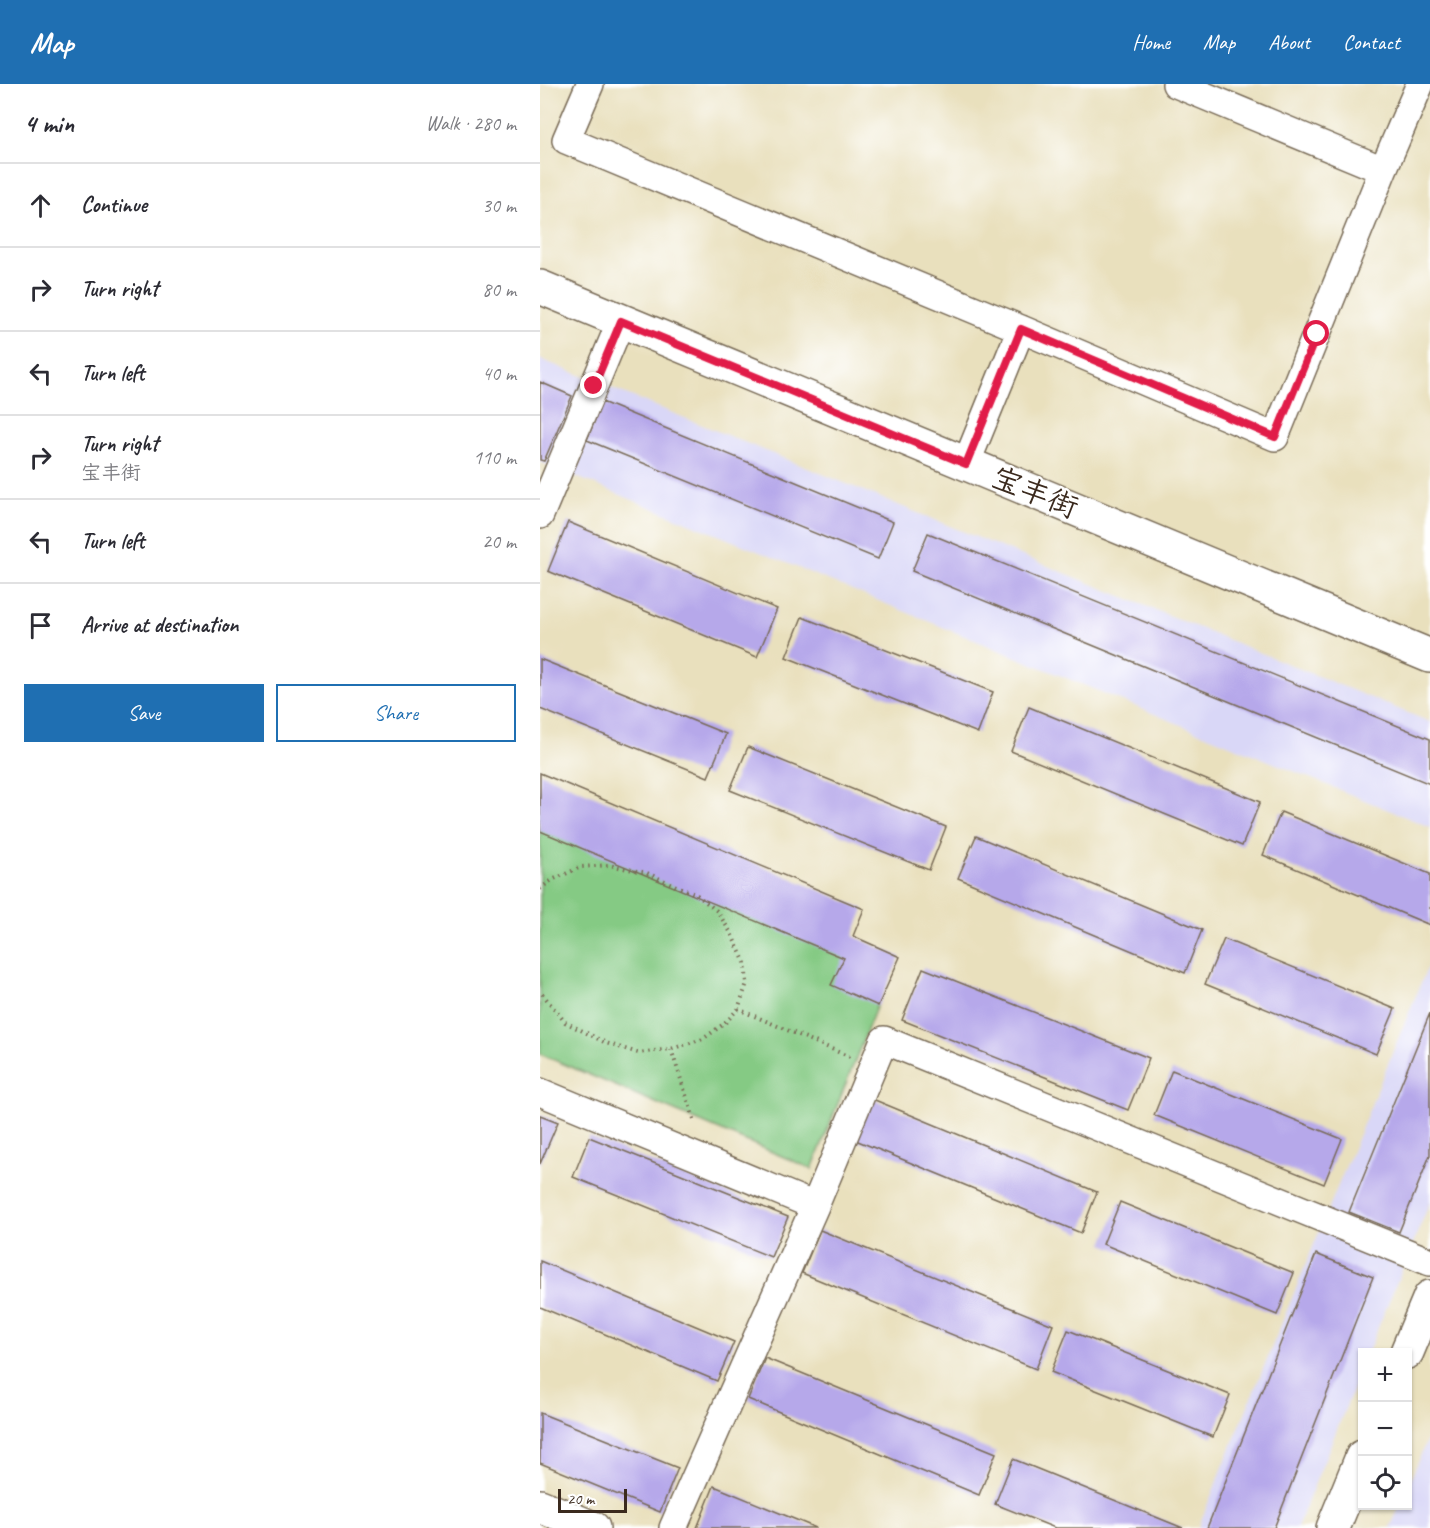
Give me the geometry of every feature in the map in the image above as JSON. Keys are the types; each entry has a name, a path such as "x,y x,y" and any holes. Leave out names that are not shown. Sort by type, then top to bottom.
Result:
{"street":[{"path":"590,84 566,140 1275,437 1420,84"},
{"path":"1176,84 1383,170"},
{"name":"宝丰街","path":"540,287 1430,656"},
{"path":"540,515 621,321"},
{"path":"966,464 1021,329"},
{"path":"674,1528 815,1206 884,1040 1430,1262"},
{"path":"540,1092 815,1206"},
{"path":"1409,1348 1430,1297"},
{"path":"1333,1528 1358,1467"},
{"path":"540,1506 593,1528"}],"path":[{"path":"540,889 552,880 580,867 609,865 647,873 697,895 717,911 731,933 745,963 747,983 738,1010 703,1039 671,1050 638,1053 606,1043 565,1022 541,993"},
{"path":"738,1010 855,1060"},
{"path":"671,1050 694,1119"}],"shaded area":[{"path":"540,359 1430,722 1430,827 540,462"},
{"path":"1430,961 1430,1202 1370,1348 1358,1348 1358,1377 1297,1528 1198,1528"},
{"path":"1430,1432 1430,1528 1390,1528 1398,1510 1412,1510 1412,1476"}],"green space":[{"path":"540,790 843,948 891,970 812,1169 540,1054"}],"building":[{"path":"540,382 572,396 544,461 540,460"},
{"path":"602,402 893,522 878,559 587,440"},
{"path":"568,522 777,609 757,657 548,571"},
{"path":"928,533 1430,739 1430,784 912,571"},
{"path":"802,617 993,692 978,733 786,657"},
{"path":"540,659 726,734 708,777 540,709"},
{"path":"1029,707 1260,802 1242,846 1011,751"},
{"path":"748,747 946,827 929,870 730,790"},
{"path":"540,773 864,909 853,936 900,957 878,1006 831,985 844,958 540,831"},
{"path":"1281,812 1430,874 1430,925 1263,855"},
{"path":"976,836 1202,930 1185,973 958,878"},
{"path":"1224,939 1395,1009 1376,1054 1205,984"},
{"path":"923,968 1149,1058 1128,1110 902,1020"},
{"path":"1430,1013 1430,1155 1399,1232 1349,1212"},
{"path":"1172,1070 1342,1139 1324,1184 1154,1115"},
{"path":"870,1098 1097,1192 1081,1233 853,1139"},
{"path":"540,1115 558,1122 540,1164"},
{"path":"589,1137 788,1217 771,1257 573,1177"},
{"path":"1120,1202 1294,1273 1277,1315 1103,1244"},
{"path":"820,1230 1053,1325 1036,1369 802,1273"},
{"path":"1316,1254 1373,1277 1274,1528 1207,1528"},
{"path":"540,1261 734,1342 717,1381 540,1307"},
{"path":"1068,1330 1230,1395 1213,1437 1051,1372"},
{"path":"765,1358 996,1453 979,1495 748,1399"},
{"path":"540,1413 678,1468 660,1512 540,1463"},
{"path":"1013,1459 1183,1528 1055,1528 995,1504"},
{"path":"714,1486 816,1528 697,1528"}],"route":[{"path":"594,386 621,321 966,464 1021,329 1275,437 1317,334"}]}
